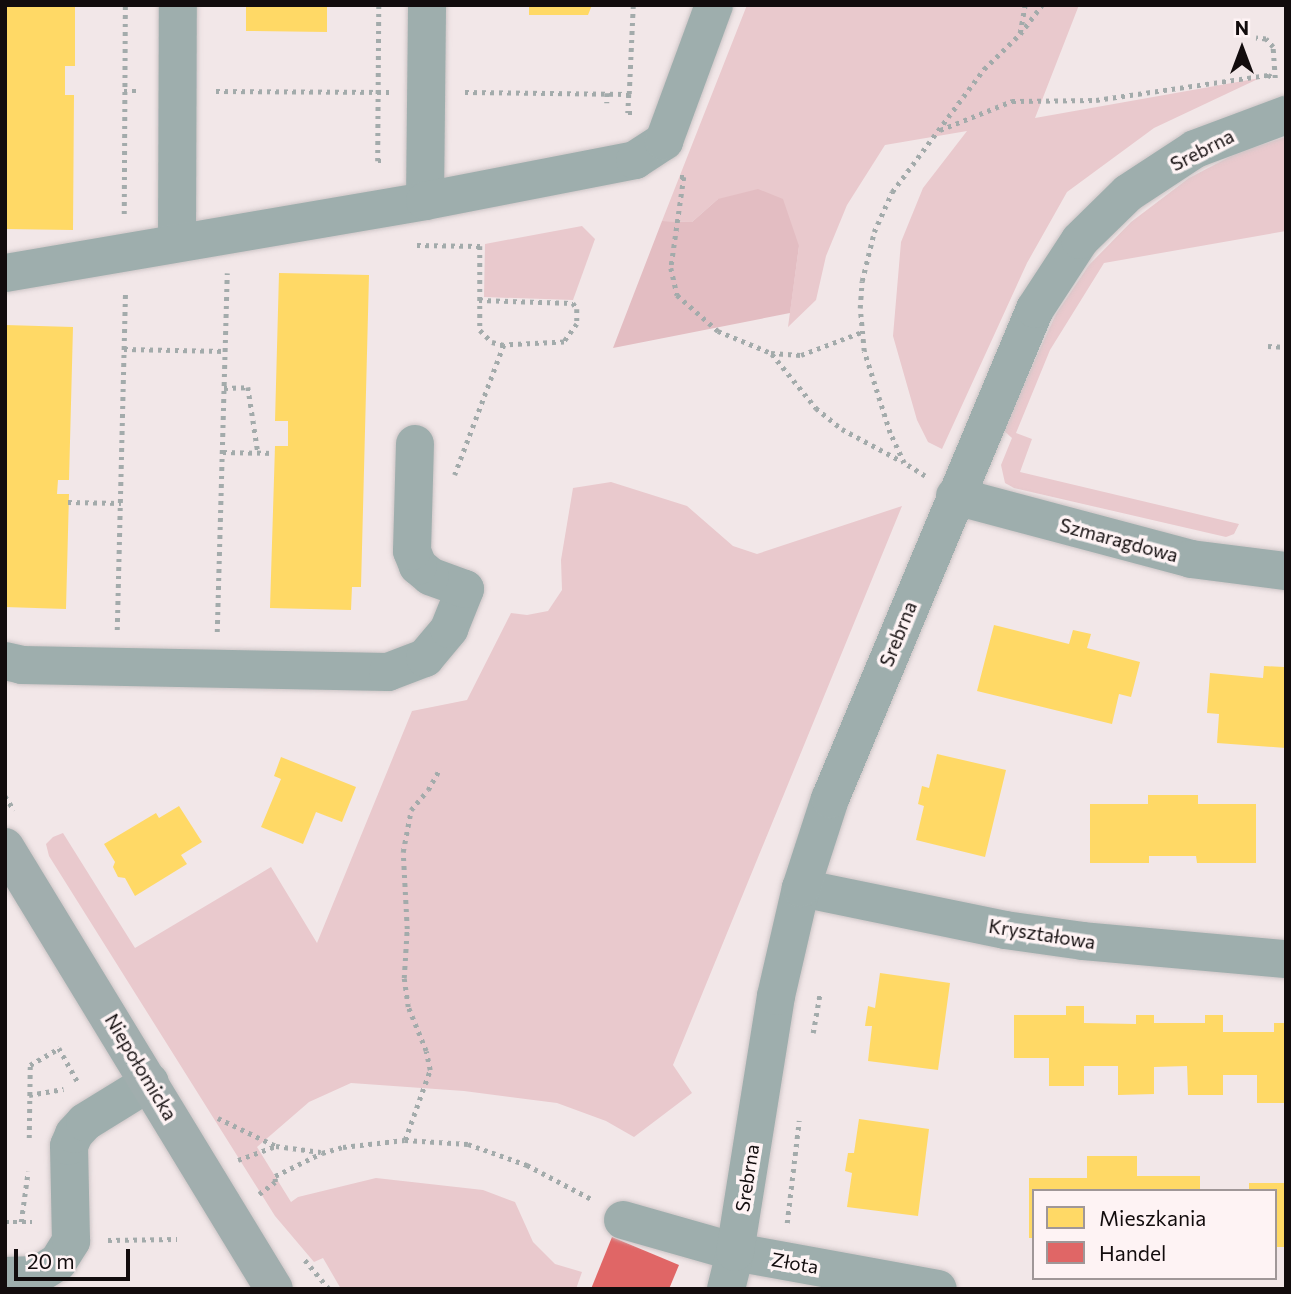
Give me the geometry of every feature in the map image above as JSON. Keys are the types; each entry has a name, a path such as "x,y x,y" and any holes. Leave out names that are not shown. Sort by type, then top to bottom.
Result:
{"main road":[{"name":"Niepołomicka","path":"5,847 274,1289"}],"street":[{"path":"177,243 178,5"},
{"path":"425,201 427,5"},
{"path":"685,5 686,78"},
{"path":"5,273 124,269 177,243 425,201 635,160 664,141 714,5"},
{"name":"Srebrna","path":"726,1289 735,1252 776,996 801,888 830,799 1035,309 1080,240 1128,193 1195,149 1286,115"},
{"path":"5,661 22,665 388,673 425,658 450,629 465,589 430,576 418,566 412,551 415,444"},
{"name":"Szmaragdowa","path":"955,496 1191,559 1286,570"},
{"name":"Kryształowa","path":"801,888 1004,930 1083,942 1286,959"},
{"path":"5,1276 37,1275 58,1262 71,1241 69,1146 74,1134 85,1122 150,1082"},
{"name":"Złota","path":"623,1220 735,1252 938,1289"}],"path":[{"path":"117,640 124,349 125,5"},
{"path":"124,91 629,94 632,5"},
{"path":"1020,34 1025,5"},
{"path":"904,463 890,433 864,351 860,308 862,281 874,232 892,192 984,69 1020,34 1042,5"},
{"path":"939,130 1012,101 1096,100 1268,75 1275,78 1273,47 1266,39 1256,38"},
{"path":"607,93 607,103"},
{"path":"672,178 684,177 671,268 677,295 718,331 771,353 801,355 862,332"},
{"path":"403,244 480,246 479,300 480,330 492,342 504,345 564,342 577,324 578,309 573,303 479,300"},
{"path":"217,643 227,268"},
{"path":"452,483 504,345"},
{"path":"1268,346 1286,347"},
{"path":"124,349 225,351"},
{"path":"771,353 816,408 842,429 904,463 955,496"},
{"path":"225,388 248,387 258,452"},
{"path":"223,452 274,453"},
{"path":"68,502 121,503"},
{"path":"405,1140 430,1070 426,1051 408,1007 404,978 407,929 403,852 411,810 428,790 440,768"},
{"path":"214,1116 276,1146 322,1153"},
{"path":"251,1201 275,1182 275,1176 322,1153 343,1147 405,1140 468,1144 527,1165 574,1188 623,1220"},
{"path":"228,1164 276,1146"}],"shaded area":[{"path":"747,5 1079,5 1035,118 1260,78 1154,128 1067,192 1027,263 942,449 928,442 917,420 893,336 901,242 923,188 967,131 885,145 847,205 826,256 816,300 788,327 799,246 718,199 692,222 662,221"},
{"path":"1286,137 1286,231 1104,263 1050,350 1016,433 1032,439 1020,472 1239,524 1234,534 1226,537 1014,488 1005,483 1001,465 1012,438 1003,430 1056,314 1089,265 1131,222 1189,178 1239,152"},
{"path":"758,189 783,199 799,246 790,313 613,348 662,221 692,222 718,199"},
{"path":"582,226 595,239 573,300 484,297 485,244"},
{"path":"611,482 687,506 733,546 757,554 902,506 673,1065 692,1093 634,1137 606,1121 557,1103 464,1091 351,1083 309,1102 257,1147 291,1202 298,1197 376,1178 483,1190 515,1202 533,1242 555,1264 582,1272 576,1289 341,1289 323,1258 314,1262 275,1216 49,856 46,844 63,833 135,948 271,867 317,943 412,711 467,700 511,613 527,615 548,611 562,590 561,560 573,488"}],"building: Mieszkania":[{"path":"5,5 75,5 75,66 65,66 65,95 74,95 73,230 5,229"},
{"path":"246,5 327,5 327,32 246,31"},
{"path":"529,5 592,5 588,15 529,15"},
{"path":"279,273 369,275 361,587 352,587 351,610 270,608 275,446 288,446 288,421 275,421"},
{"path":"5,325 73,327 69,480 58,480 57,494 69,494 66,609 5,607"},
{"path":"994,625 1069,644 1073,630 1091,634 1087,648 1140,662 1131,697 1119,694 1112,724 977,691"},
{"path":"1264,666 1284,667 1286,748 1217,743 1219,714 1207,713 1210,673 1263,678"},
{"path":"937,754 1006,770 985,857 916,840 924,806 918,804 922,786 929,788"},
{"path":"281,757 356,787 342,822 316,812 303,844 261,827 281,779 274,776"},
{"path":"1148,795 1198,795 1198,804 1256,804 1256,863 1197,863 1196,856 1149,856 1149,863 1090,863 1090,804 1148,804"},
{"path":"179,806 202,842 181,855 187,864 135,896 125,878 118,877 113,867 115,862 104,844 156,813 159,818"},
{"path":"880,973 950,983 938,1070 868,1061 872,1026 865,1026 868,1006 875,1008"},
{"path":"1066,1006 1084,1006 1084,1023 1136,1024 1136,1015 1154,1015 1154,1023 1205,1023 1205,1015 1223,1015 1223,1032 1274,1032 1274,1023 1286,1023 1286,1103 1257,1103 1257,1075 1223,1075 1223,1095 1188,1095 1187,1066 1154,1067 1154,1094 1118,1095 1118,1066 1084,1066 1084,1086 1049,1086 1049,1058 1014,1058 1014,1015 1066,1015"},
{"path":"859,1119 929,1129 918,1216 847,1207 852,1173 845,1171 848,1153 854,1153"},
{"path":"1087,1156 1137,1156 1137,1176 1200,1176 1200,1189 1032,1189 1032,1238 1029,1238 1029,1178 1087,1178"},
{"path":"1249,1183 1286,1183 1286,1247 1277,1247 1277,1189 1249,1189"}],"building: Handel":[{"path":"612,1237 679,1265 669,1289 591,1289"}]}
